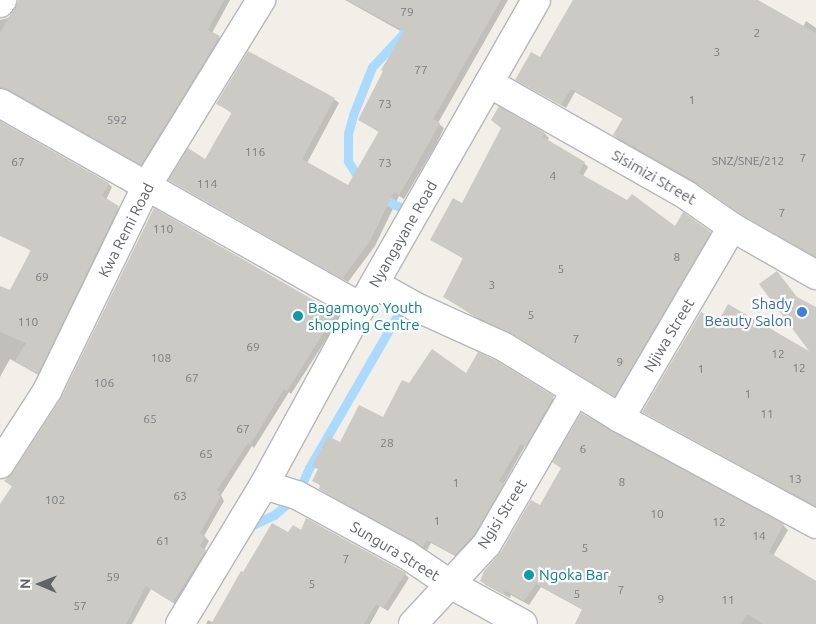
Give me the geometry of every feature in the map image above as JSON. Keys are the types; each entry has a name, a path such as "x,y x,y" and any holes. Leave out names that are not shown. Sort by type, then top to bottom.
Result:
{"street":[{"name":"Kwa Remi Road","path":"0,464 47,390 146,187 261,0"},
{"name":"Nyangayane Road","path":"180,624 264,485 361,307 536,0"},
{"name":"Sisimizi Street","path":"489,83 686,195 732,227 816,274"},
{"path":"0,102 146,187 361,307"},
{"name":"Njiwa Street","path":"620,418 732,227"},
{"path":"375,284 416,307 504,347 574,392 816,524"},
{"name":"Ngisi Street","path":"413,624 487,544 574,392"},
{"name":"Sungura Street","path":"264,485 297,495 407,555 450,584 523,624"}],"building":[{"path":"19,0 224,0 208,30 220,36 141,165 8,89 0,87 0,33"},
{"path":"347,0 501,0 433,119 440,123 415,168 399,195 394,192 370,241 342,279 168,180 188,148 205,159 232,112 216,104 248,51 335,98 302,159 348,185 379,131 358,120 383,71 381,70 404,31"},
{"path":"573,0 758,0 816,33 816,257 740,214 694,181 613,135 623,118 571,89 561,105 515,80 531,52 540,57"},
{"path":"499,106 545,133 543,137 585,162 579,173 627,200 632,194 675,226 683,212 711,232 615,396 512,334 478,318 443,297 463,258 430,240 453,198 462,203 501,128 491,120"},
{"path":"0,121 109,183 102,196 119,206 38,374 15,361 26,343 0,332 0,286 10,290 31,250 0,236"},
{"path":"154,208 336,313 287,391 284,389 250,445 248,443 217,490 220,492 218,495 221,496 200,533 205,536 200,546 206,550 173,602 146,586 126,624 0,624 0,504 12,486 4,481 13,472 61,398"},
{"path":"777,271 797,297 816,307 816,506 642,412 701,312 718,322 728,304 809,351 759,284"},
{"path":"432,349 466,373 478,352 497,361 554,396 526,446 521,444 499,481 504,484 474,535 455,555 427,540 423,547 319,489 320,485 312,481 318,469 312,466 328,436 340,442 359,405 383,417 402,380 409,383"},
{"path":"581,413 784,524 769,552 816,581 816,624 763,624 747,614 741,624 575,624 582,609 536,584 524,601 506,591 504,594 480,581 484,571 501,552 531,500 540,505 561,468 552,462"},
{"path":"306,518 406,573 383,608 376,604 364,624 211,624 241,571 243,572 272,523 288,532 293,525 301,530"}],"waterway":[{"path":"361,182 348,161 348,134 353,115 372,67 402,35 410,21"},
{"path":"379,195 395,205 412,211"},
{"path":"247,528 274,515 297,495 309,468 404,304"}],"place":[{"name":"Shady Beauty Salon","path":"802,312"},
{"name":"Bagamoyo Youth shopping Centre","path":"298,316"},
{"name":"Ngoka Bar","path":"529,575"}]}
